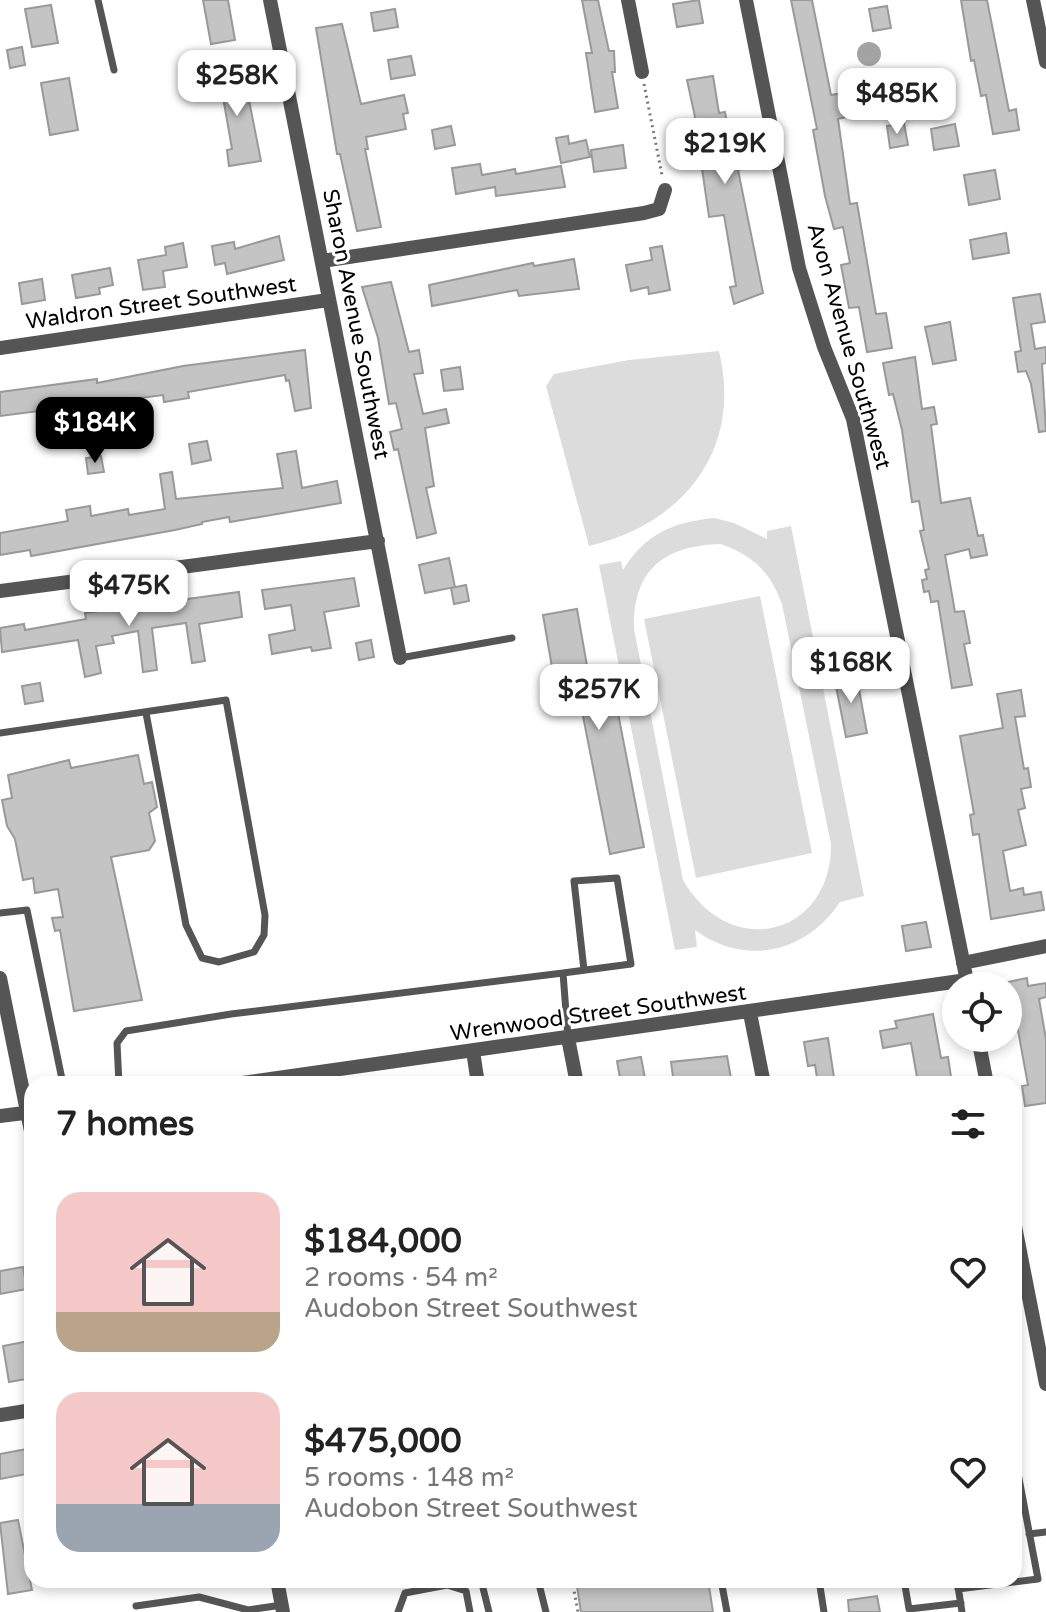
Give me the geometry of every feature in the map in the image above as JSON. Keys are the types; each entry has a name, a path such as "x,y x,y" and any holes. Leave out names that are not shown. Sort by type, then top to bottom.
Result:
{"street":[{"name":"Sharon Avenue Southwest","path":"270,0 400,658"},
{"path":"628,0 642,72"},
{"name":"Avon Avenue Southwest","path":"746,0 799,268 824,347 853,419 965,972"},
{"path":"1033,0 1046,62"},
{"name":"Waldron Street Southwest","path":"322,261 659,209 665,190"},
{"name":"Waldron Street Southwest","path":"0,348 328,300"},
{"path":"0,591 378,541"},
{"path":"963,963 1046,946"},
{"path":"0,978 24,1085"},
{"name":"Wrenwood Street Southwest","path":"293,1076 942,986"},
{"path":"750,1013 762,1076"},
{"path":"568,1038 575,1076"},
{"path":"473,1051 477,1076"},
{"path":"981,1052 985,1076"},
{"path":"0,1116 24,1113"},
{"path":"1022,1262 1046,1384"},
{"path":"0,1415 24,1411"},
{"path":"279,1588 283,1608"}],"lane":[{"path":"98,0 114,70"},
{"path":"400,658 512,638"},
{"path":"0,733 226,700 265,915 264,935 254,952 219,962 202,958 186,925 146,713"},
{"path":"119,1076 117,1043 126,1031 231,1014 563,973 631,964 617,878 574,881 584,970"},
{"path":"0,913 27,910 61,1076"},
{"path":"563,973 568,1038"},
{"path":"1022,1496 1038,1579 1022,1580"},
{"path":"1029,1534 1046,1532"},
{"path":"398,1612 405,1593 431,1588"},
{"path":"456,1588 466,1591 470,1612"},
{"path":"483,1588 489,1612"},
{"path":"540,1588 546,1612"},
{"path":"722,1588 727,1612"},
{"path":"820,1588 824,1612"},
{"path":"905,1588 909,1609 962,1608 958,1588"},
{"path":"136,1606 199,1597 248,1610 283,1608"}],"path":[{"path":"642,72 665,190"},
{"path":"574,1588 578,1612"}],"shaded area":[{"path":"869,42 878,45 881,54 878,63 869,66 860,63 857,54 860,45"},
{"path":"719,351 724,387 722,420 713,450 698,477 678,501 652,520 623,535 589,546 546,386 554,374 629,360"},
{"path":"714,518 734,523 767,539 767,531 791,526 864,896 840,902 810,933 774,949 754,951 734,948 714,942 695,930 697,947 675,950 599,565 621,561 623,570 641,547 661,532","holes":["721,544 759,566 772,582 782,604 831,844 827,875 815,900 797,917 775,927 751,929 726,922 703,906 683,880 634,629 639,591 656,565 668,556 701,546"]},
{"path":"760,596 812,853 696,878 644,619"}],"building":[{"path":"203,0 228,0 235,40 211,44"},
{"path":"582,0 598,0 609,51 614,51 615,72 612,72 618,108 595,112 586,53 592,53"},
{"path":"699,0 703,23 677,27 673,4"},
{"path":"791,0 812,0 831,95 842,93 846,117 838,119 850,204 857,203 876,314 886,313 892,348 867,352 859,307 849,308 841,265 850,263 843,227 834,229 825,196 813,130 817,129"},
{"path":"961,0 987,0 1009,111 1016,109 1019,130 993,134 986,95 981,96 974,60 971,61"},
{"path":"51,5 58,43 32,47 25,9"},
{"path":"887,6 891,28 873,31 869,9"},
{"path":"395,9 398,27 374,31 371,13"},
{"path":"342,24 361,104 404,95 408,113 403,114 406,129 366,137 368,149 365,149 381,227 357,231 340,154 337,154 316,28"},
{"path":"22,47 25,65 10,68 7,50"},
{"path":"411,56 415,75 391,79 388,60"},
{"path":"229,68 231,82 245,80 261,161 229,166 227,150 232,149 223,97 215,98 210,71"},
{"path":"927,75 931,100 890,107 886,81"},
{"path":"713,76 719,113 725,112 732,149 738,148 742,169 738,170 763,293 734,304 730,287 736,286 724,215 709,217 700,155 703,154 687,80"},
{"path":"69,78 78,130 50,135 41,83"},
{"path":"904,123 908,145 890,148 887,126"},
{"path":"955,124 959,146 934,150 931,129"},
{"path":"451,126 455,145 435,149 432,130"},
{"path":"568,136 569,144 586,140 590,157 561,163 556,138"},
{"path":"623,145 626,168 594,172 591,150"},
{"path":"480,164 482,175 515,169 516,174 561,166 565,187 496,196 495,187 456,194 452,168"},
{"path":"995,170 1000,199 969,205 964,175"},
{"path":"1006,233 1009,253 973,259 970,240"},
{"path":"279,236 284,260 227,274 225,263 215,265 212,246 234,242 235,249"},
{"path":"183,243 187,267 163,271 165,287 143,290 138,260 166,255 165,247"},
{"path":"662,246 670,290 649,294 648,287 631,291 626,265 652,260 650,248"},
{"path":"574,259 579,289 519,296 517,290 432,306 429,285 533,263 534,266"},
{"path":"110,268 113,285 99,288 100,294 76,298 72,275"},
{"path":"42,279 45,300 22,304 19,283"},
{"path":"391,282 409,352 419,350 423,373 414,374 423,414 446,409 449,423 425,428 434,486 426,488 436,533 417,538 398,449 394,450 390,432 402,429 396,403 389,404 378,338 362,287"},
{"path":"1040,294 1045,322 1031,324 1035,349 1046,347 1046,363 1042,364 1046,431 1039,432 1031,384 1026,371 1018,372 1015,352 1021,351 1013,298"},
{"path":"950,322 956,360 933,364 925,327"},
{"path":"305,350 311,408 295,411 289,380 286,381 285,375 188,392 189,398 164,402 163,395 0,416 0,392 97,379 97,383 183,366"},
{"path":"915,357 922,409 934,407 937,424 931,425 941,503 970,498 978,536 983,535 987,555 971,558 969,549 945,555 955,612 964,611 970,643 964,644 972,685 952,688 938,601 931,602 929,591 924,592 922,580 927,579 925,570 929,569 920,531 924,530 919,501 912,502 902,430 893,394 889,395 883,363"},
{"path":"460,367 463,389 444,391 441,370"},
{"path":"207,441 211,460 192,464 189,444"},
{"path":"296,451 302,488 337,481 341,503 230,522 229,517 31,556 30,550 0,555 0,533 68,521 66,510 90,506 91,516 128,509 129,515 165,509 160,474 172,472 176,499 283,488 277,454"},
{"path":"101,456 104,472 88,474 86,458"},
{"path":"449,558 455,587 425,593 419,565"},
{"path":"354,578 359,606 324,612 331,648 312,651 311,647 272,654 269,635 295,630 291,605 265,609 262,590"},
{"path":"466,585 469,601 454,604 451,588"},
{"path":"239,592 242,617 199,624 205,661 192,663 186,623 152,628 157,670 143,672 138,631 112,636 114,643 96,646 101,673 85,677 78,640 2,652 0,628 24,624 25,630 86,619 85,613"},
{"path":"577,609 589,677 610,672 644,847 610,854 574,670 553,673 543,615"},
{"path":"371,640 374,657 359,660 356,643"},
{"path":"856,673 867,733 846,737 834,676"},
{"path":"40,683 43,701 25,704 22,686"},
{"path":"1021,690 1025,716 1015,717 1024,769 1028,768 1031,787 1021,789 1025,808 1018,810 1026,845 1003,851 1010,891 1023,888 1024,895 1041,892 1044,910 991,919 979,834 973,835 970,815 974,814 960,736 1003,728 997,694"},
{"path":"138,755 144,784 152,782 157,807 149,813 155,841 149,850 111,857 142,1000 74,1011 60,930 55,931 52,918 63,917 58,889 35,893 33,878 23,880 15,839 7,826 2,800 12,798 8,775 69,760 71,768"},
{"path":"926,922 931,947 906,951 902,926"},
{"path":"1027,978 1028,986 1046,983 1046,997 1039,999 1046,1039 1046,1103 1025,1106 1022,1086 1028,1085 1022,1052 1022,979"},
{"path":"933,1014 941,1058 948,1057 951,1076 917,1076 911,1043 883,1048 880,1031 897,1028 895,1021"},
{"path":"828,1038 834,1076 817,1076 815,1065 808,1066 804,1042"},
{"path":"727,1056 731,1076 673,1076 671,1062"},
{"path":"641,1057 645,1076 620,1076 617,1061"},
{"path":"23,1267 24,1290 0,1294 0,1271"},
{"path":"24,1342 24,1379 9,1382 3,1346"},
{"path":"24,1450 24,1474 0,1479 0,1454"},
{"path":"18,1520 24,1550 24,1588 32,1590 8,1594 0,1523"},
{"path":"577,1588 709,1588 713,1612 581,1612"},
{"path":"877,1596 880,1612 849,1612 848,1600"}]}
